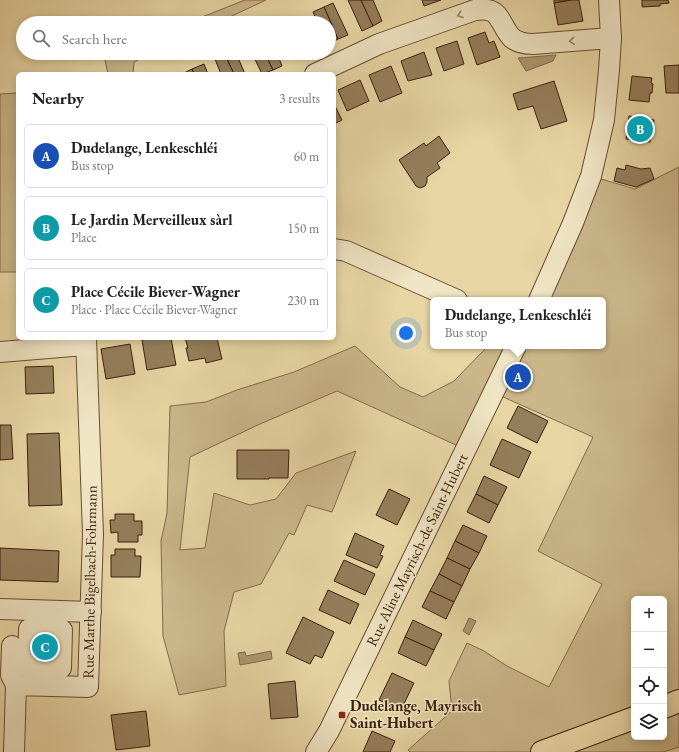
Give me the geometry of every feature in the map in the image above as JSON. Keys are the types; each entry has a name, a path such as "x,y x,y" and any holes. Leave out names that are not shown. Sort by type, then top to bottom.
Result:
{"main road":[{"path":"667,705 679,701"},
{"path":"542,752 631,719"}],"street":[{"path":"540,297 574,223 591,176 604,120 611,38 609,0"},
{"path":"319,72 378,44 475,10 485,8 494,12 513,38 521,43 533,44 611,38"},
{"path":"336,249 346,251 450,297"},
{"path":"0,352 85,342"},
{"name":"Rue Marthe Bigelbach-Fohrmann","path":"16,685 88,687 93,505 85,342"},
{"name":"Rue Aline Mayrisch-de Saint-Hubert","path":"316,752 329,730 515,349"},
{"path":"0,609 91,612"},
{"path":"12,646 11,675 16,685 14,752"}],"shaded area":[{"path":"245,0 266,0 232,16 205,16"},
{"path":"556,55 553,61 526,71 518,58"},
{"path":"105,60 138,60 134,62 133,72 108,72"},
{"path":"16,93 16,272 0,272 0,94"},
{"path":"679,167 679,747 663,752 410,752 408,750 452,711 449,681 467,643 484,651 507,666 549,687 602,584 538,551 593,437 494,393 448,486 456,445 337,391 260,424 190,457 180,550 205,548 214,493 250,505 276,499 296,473 356,451 332,512 307,505 294,535 289,533 261,584 234,592 224,631 226,686 179,695 163,636 161,541 167,513 170,406 206,402 237,390 294,372 355,346 400,387 423,397 454,381 485,349 606,349 606,297 540,297 591,176 635,189"},
{"path":"469,618 476,621 469,635 463,631"},
{"path":"271,651 272,659 240,665 238,653 245,652 246,656"}],"building":[{"path":"348,0 361,0 373,26 362,31"},
{"path":"361,0 373,0 382,21 373,26"},
{"path":"422,0 441,0 424,6"},
{"path":"554,0 572,0 554,3"},
{"path":"579,0 583,21 558,25 554,3"},
{"path":"642,0 668,0 669,3 660,4 660,6 642,7"},
{"path":"333,3 348,35 338,39 336,34 336,16 328,16 324,7"},
{"path":"324,7 328,16 315,16 313,12"},
{"path":"485,32 489,43 494,41 500,57 477,65 468,38"},
{"path":"457,41 464,64 444,71 436,48"},
{"path":"424,52 432,75 408,81 401,61"},
{"path":"215,60 227,60 233,72 220,72"},
{"path":"227,60 239,60 244,72 233,72"},
{"path":"255,60 268,60 273,70 261,72"},
{"path":"268,60 280,60 282,66 273,70"},
{"path":"204,64 207,72 193,72 192,69"},
{"path":"679,65 679,93 666,93 664,66"},
{"path":"391,66 402,93 380,102 369,75"},
{"path":"192,69 193,72 186,72"},
{"path":"632,76 652,78 652,93 650,93 649,102 629,100"},
{"path":"360,80 369,101 347,111 338,90"},
{"path":"554,81 567,121 541,129 533,106 518,110 513,94"},
{"path":"336,108 342,120 336,123"},
{"path":"629,116 654,120 650,142 626,139"},
{"path":"439,136 450,153 437,163 440,168 427,177 425,186 420,188 416,186 399,160 424,143 426,146"},
{"path":"626,165 641,169 650,168 654,179 636,187 614,181 617,168 625,170"},
{"path":"142,340 171,340 176,365 147,370"},
{"path":"186,340 217,340 222,359 206,363 205,358 189,361 186,348 188,348"},
{"path":"130,344 135,374 106,379 101,349"},
{"path":"53,366 54,393 26,394 25,367"},
{"path":"518,406 548,421 537,443 507,428"},
{"path":"0,425 11,425 13,459 0,460"},
{"path":"59,433 62,505 29,506 27,434"},
{"path":"502,439 531,452 519,478 490,465"},
{"path":"237,450 289,450 288,478 237,479"},
{"path":"484,476 507,487 498,505 476,494"},
{"path":"389,489 410,499 397,525 376,515"},
{"path":"476,494 498,505 489,523 467,512"},
{"path":"115,514 134,514 134,521 142,521 142,535 138,535 138,542 118,542 118,532 111,533 110,520 115,520"},
{"path":"463,525 487,536 479,553 455,541"},
{"path":"355,533 384,546 380,555 383,556 377,568 346,555"},
{"path":"455,541 479,553 470,569 447,558"},
{"path":"0,548 59,551 58,582 0,580"},
{"path":"115,549 135,549 135,556 141,556 140,577 111,577 111,555 115,555"},
{"path":"447,558 470,569 462,586 439,574"},
{"path":"344,560 375,574 365,595 334,581"},
{"path":"439,574 462,586 454,602 430,591"},
{"path":"328,590 359,604 350,624 319,610"},
{"path":"430,591 454,602 446,619 422,607"},
{"path":"303,617 334,632 322,658 315,655 310,664 286,653"},
{"path":"413,620 442,634 434,650 405,637"},
{"path":"405,637 434,650 426,666 398,653"},
{"path":"392,673 414,683 401,710 379,700"},
{"path":"295,681 298,717 271,719 268,684"},
{"path":"146,711 150,746 116,750 111,715"},
{"path":"372,731 395,741 390,752 363,752"}],"place":[{"name":"Le Jardin Merveilleux sàrl","path":"640,129"},
{"name":"Dudelange, Lenkeschléi","path":"518,377"},
{"name":"Place Cécile Biever-Wagner","path":"45,647"},
{"name":"Dudelange, Mayrisch Saint-Hubert","path":"342,715"}]}
